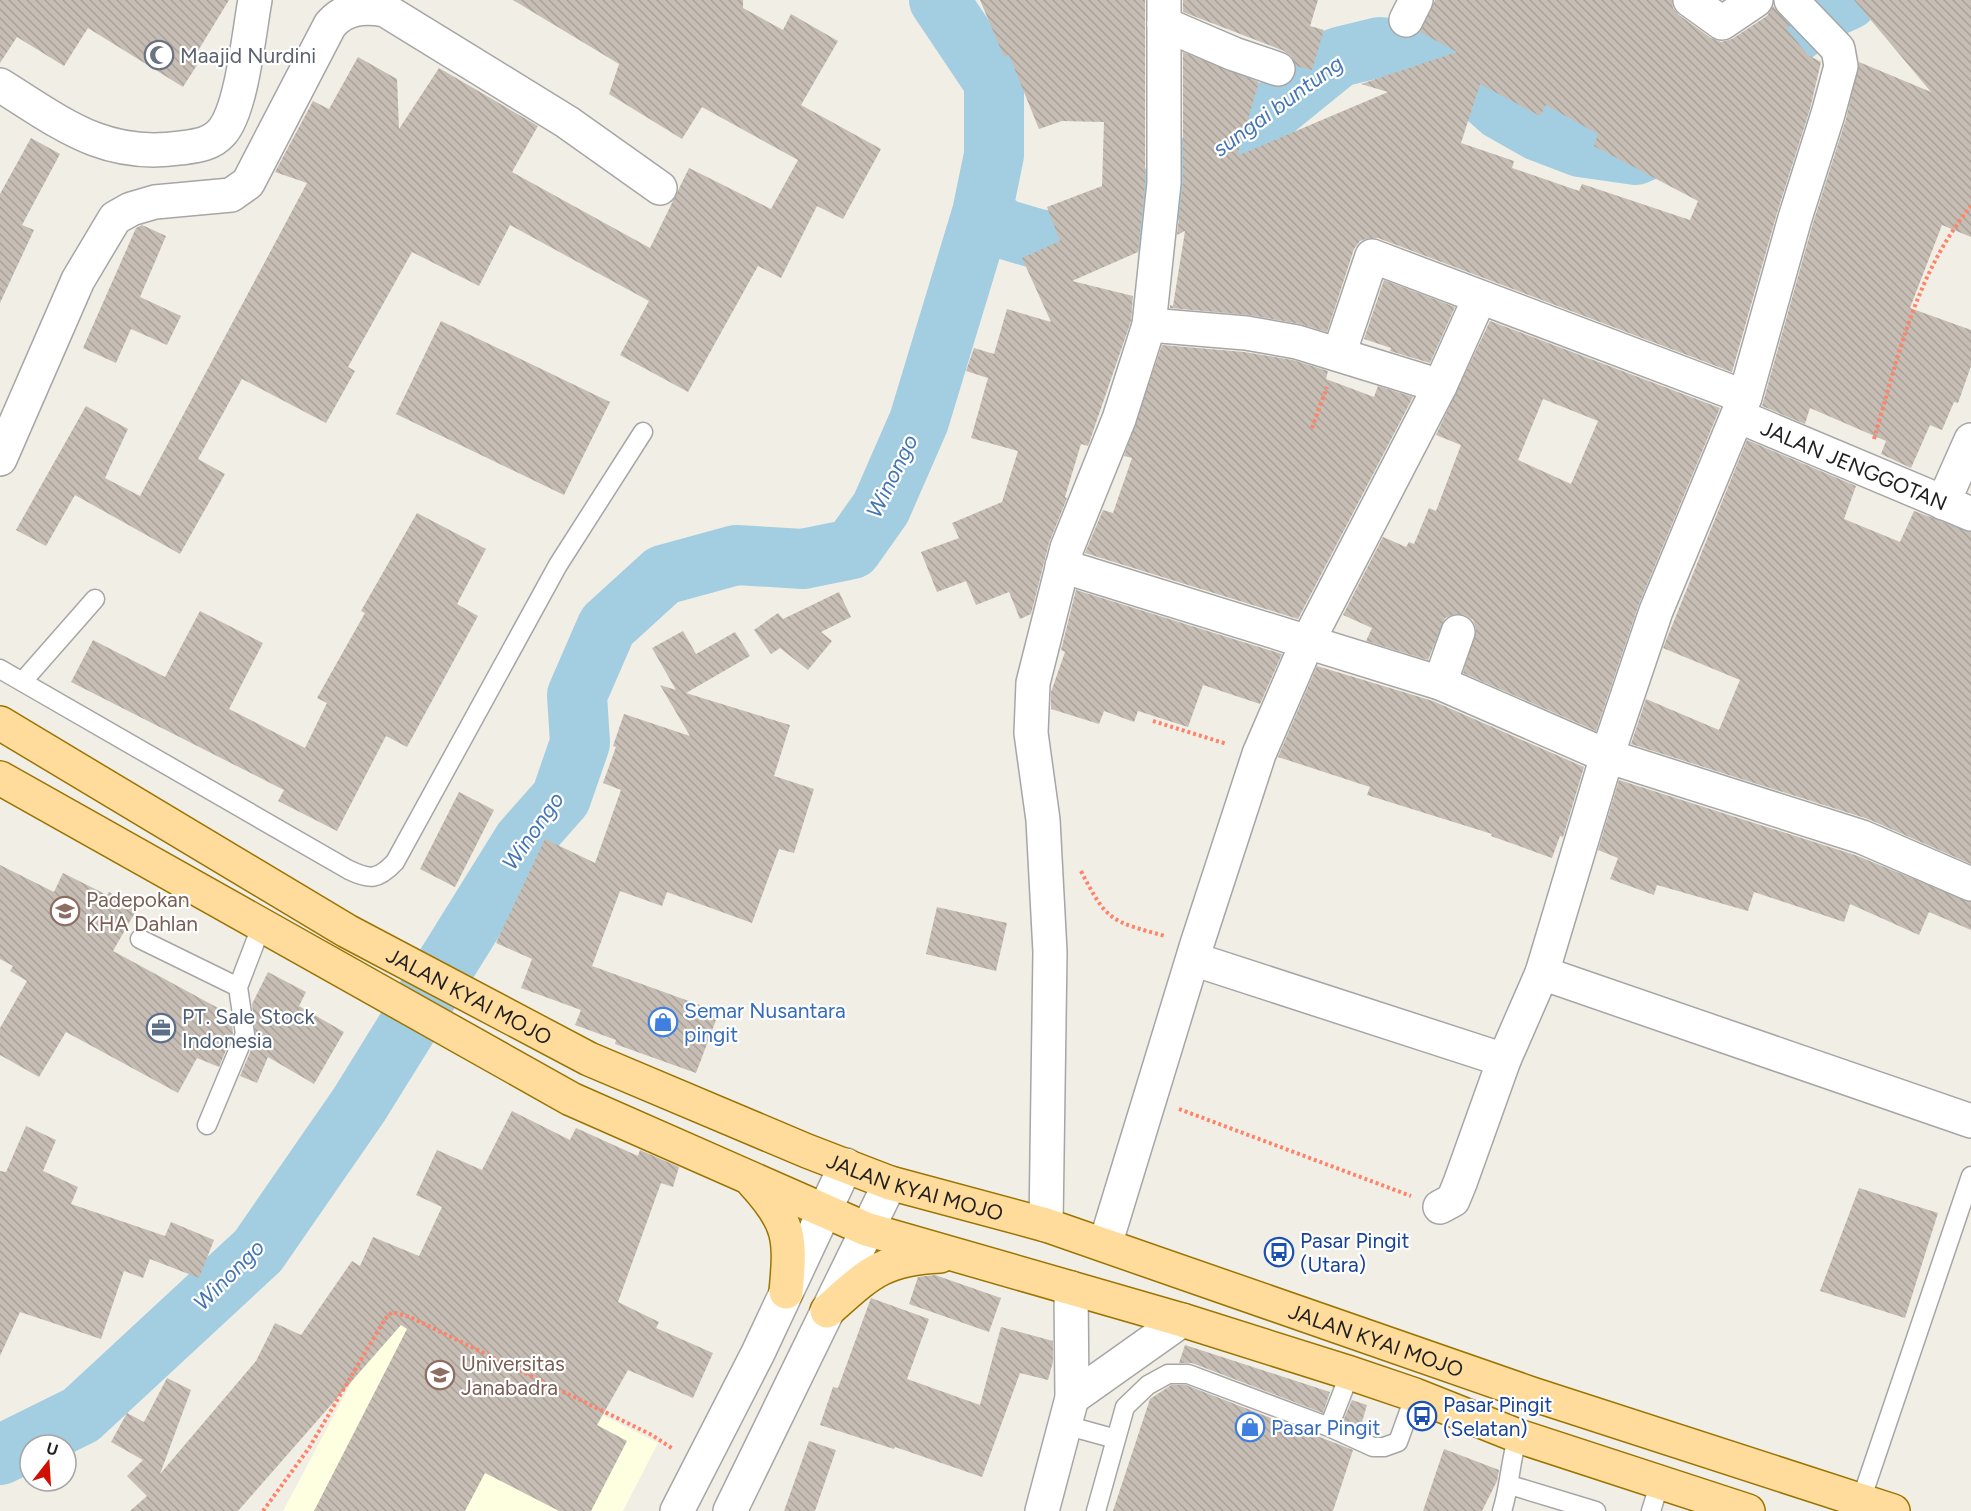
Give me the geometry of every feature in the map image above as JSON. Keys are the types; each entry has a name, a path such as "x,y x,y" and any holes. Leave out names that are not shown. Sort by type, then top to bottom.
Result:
{"main road":[{"name":"JALAN KYAI MOJO","path":"0,723 347,931 590,1059 890,1183 1046,1225 1731,1461 1893,1511"},
{"name":"JALAN KYAI MOJO","path":"0,778 261,927 571,1099 866,1229 1182,1320 1415,1395 1518,1436 1655,1497 1733,1506"},
{"path":"749,1178 774,1205 783,1220 789,1255 786,1292"},
{"path":"827,1311 872,1271 892,1262 917,1257 957,1255"},
{"path":"1731,1461 1733,1506"}],"street":[{"path":"0,85 78,133 118,148 152,152 211,141 222,132 235,106 255,0"},
{"path":"1690,0 1722,23 1756,0"},
{"path":"1440,1207 1453,1200 1460,1184 1504,1060 1542,973 1607,756 1656,611 1741,407 1840,66 1838,49 1794,5"},
{"path":"0,459 78,280 115,218 131,208 155,202 231,195 248,183 330,26 338,16 348,11 366,6 385,10 567,122 660,188"},
{"path":"1164,12 1234,54 1278,69"},
{"path":"1046,1225 1050,952 1043,820 1031,733 1033,683 1062,566 1119,418 1149,316 1164,183 1164,12"},
{"name":"JALAN JENGGOTAN","path":"1339,354 1372,256 1741,407 1865,468 1957,508"},
{"path":"1105,1245 1195,952 1259,754 1307,643 1440,386 1479,299"},
{"path":"1149,316 1297,342 1440,386"},
{"path":"1957,508 1971,440"},
{"path":"1062,566 1440,683 1607,756 1862,837 1971,884"},
{"path":"1440,683 1458,632"},
{"path":"1195,952 1504,1060"},
{"path":"1542,973 1971,1121"},
{"path":"677,1511 786,1292 846,1165"},
{"path":"730,1511 890,1183"},
{"path":"1042,1511 1068,1412 1071,1288"},
{"path":"1068,1412 1182,1320"}],"lane":[{"path":"0,669 349,870 365,878 383,875 395,862 558,566 643,432"},
{"path":"23,681 95,599"},
{"path":"207,1125 245,1034 238,987 261,927"},
{"path":"140,939 238,987"},
{"path":"1861,1500 1971,1176"},
{"path":"1329,1427 1350,1373"},
{"path":"1096,1511 1125,1407 1148,1385 1168,1374 1188,1374 1329,1427 1373,1447 1384,1447 1398,1442 1415,1395"},
{"path":"1068,1412 1116,1439"},
{"path":"1502,1511 1510,1485 1511,1458 1518,1436"},
{"path":"1510,1485 1596,1511"}],"path":[{"path":"1865,468 1916,298 1933,262 1971,206"},
{"path":"1312,428 1339,354"},
{"path":"1153,721 1259,754"},
{"path":"1076,862 1096,901 1110,918 1195,952"},
{"path":"1150,1098 1440,1207"},
{"path":"263,1511 309,1448 385,1319 392,1312 410,1317 651,1435 670,1447 694,1477"}],"shaded area":[{"name":"Universitas Janabadra","path":"391,1308 658,1443 623,1511 283,1511"}],"building":[{"path":"0,0 229,0 193,59 199,62 183,87 88,28 64,66 17,37 0,63"},
{"path":"513,0 743,0 743,8 783,30 791,14 838,41 801,105 881,149 843,219 817,206 781,278 758,266 688,392 620,355 649,301 510,225 479,286 412,252 348,367 355,371 326,423 242,379 198,459 225,474 180,554 75,495 46,546 16,530 86,406 128,429 105,478 140,496 307,183 275,172 313,101 329,109 358,57 397,79 399,129 439,68 538,126 512,172 650,248 689,168 771,209 798,160 702,107 682,139 609,94 619,64"},
{"path":"980,0 1145,0 1145,182 1138,252 1072,281 1133,296 1131,321 1088,446 1081,444 1065,497 1067,498 1049,543 1031,614 1020,619 1009,592 976,605 966,581 937,592 921,552 959,538 952,523 1002,502 1018,451 971,438 988,378 966,371 974,348 994,354 1007,309 1051,322 1022,258 1060,241 1047,207 1102,186 1104,122 1062,121 1039,129 1009,55 1004,57"},
{"path":"1183,0 1318,0 1310,26 1324,30 1312,70 1296,66 1292,57 1284,51 1183,12"},
{"path":"1435,0 1672,0 1673,8 1679,15 1711,38 1721,42 1732,39 1767,16 1773,6 1790,26 1786,28 1808,55 1821,62 1810,109 1777,213 1732,372 1378,238 1360,241 1354,249 1327,332 1300,324 1249,315 1170,308 1170,305 1173,306 1185,231 1177,235 1183,183 1183,52 1259,82 1237,156 1388,92 1361,84 1457,52 1420,32","holes":["1480,84 1540,116 1546,105 1598,134 1594,146 1698,201 1690,220 1582,184 1579,191 1512,168 1514,161 1461,143"]},
{"path":"1854,0 1971,0 1971,237 1942,225 1910,308 1971,330 1971,366 1958,403 1954,402 1942,430 1930,425 1911,468 1881,454 1886,441 1810,408 1805,424 1762,406 1813,223 1846,119 1859,62 1931,92"},
{"path":"31,138 60,154 22,225 34,230 0,303 0,194"},
{"path":"142,225 166,236 140,297 181,316 167,345 131,329 116,363 83,348 136,228"},
{"path":"1384,280 1455,307 1430,363 1390,351 1391,348 1364,339"},
{"path":"441,321 610,402 564,495 396,414"},
{"path":"1490,321 1720,408 1639,604 1596,731 1463,673 1476,629 1473,620 1465,615 1455,614 1445,618 1428,660 1366,641 1372,628 1343,615 1383,537 1406,547 1409,542 1414,544 1429,508 1436,511 1461,445 1436,435","holes":["1543,399 1598,421 1571,484 1518,460"]},
{"path":"1162,345 1244,352 1293,360 1328,371 1326,379 1374,397 1378,386 1413,397 1298,619 1085,553 1103,510 1113,513 1132,458 1124,456"},
{"path":"1747,440 1856,486 1844,519 1900,542 1914,511 1971,532 1971,864 1868,819 1631,744 1646,699 1719,730 1740,680 1663,648"},
{"path":"417,513 486,549 457,604 478,616 407,747 386,736 337,831 278,801 284,790 71,682 93,640 165,677 200,611 263,643 229,709 305,748 327,703 317,698 365,613 361,611"},
{"path":"1076,590 1282,654 1260,704 1203,685 1188,727 1138,711 1134,722 1104,711 1099,724 1051,709 1051,692 1065,652 1061,650"},
{"path":"839,592 851,617 821,632 832,641 808,670 780,648 771,654 754,630 778,613 783,619"},
{"path":"683,631 696,654 735,632 750,656 686,693 790,725 774,776 814,789 794,853 779,849 752,923 667,892 662,906 620,891 592,966 719,1012 696,1073 615,1044 616,1040 575,1025 581,1010 521,988 532,959 496,943 545,839 595,863 621,790 603,783 616,747 613,746 624,714 690,736 660,685 676,690 652,648"},
{"path":"1317,666 1433,701 1584,767 1563,837 1560,836 1552,858 1491,836 1492,834 1367,795 1370,787 1278,757"},
{"path":"1619,780 1855,855 1971,902 1971,930 1929,912 1919,935 1850,904 1844,922 1754,892 1748,911 1657,885 1654,895 1610,879 1618,858 1598,850"},
{"path":"459,792 494,810 455,887 420,869"},
{"path":"0,865 54,892 63,873 107,895 109,892 137,909 113,951 231,1015 233,1033 219,1067 197,1058 178,1093 66,1032 39,1077 0,1055 0,1028 27,981 10,971 13,966 0,959"},
{"path":"937,907 1007,923 996,971 926,954"},
{"path":"268,972 306,992 299,1006 344,1032 314,1084 268,1057 257,1083 240,1076 256,1038 252,1004"},
{"path":"512,1111 570,1140 576,1128 638,1156 640,1150 679,1167 673,1187 661,1183 618,1302 659,1322 656,1328 713,1353 693,1398 628,1370 597,1425 627,1441 591,1511 559,1511 485,1473 465,1511 314,1511 407,1329 401,1325 238,1511 130,1511 147,1496 127,1476 143,1460 111,1442 127,1413 144,1422 167,1378 191,1390 160,1474 256,1361 275,1323 301,1335 352,1261 360,1266 373,1237 419,1256 442,1207 416,1195 437,1150 482,1170"},
{"path":"26,1126 56,1140 43,1171 78,1187 71,1204 165,1236 171,1222 214,1240 199,1278 150,1259 143,1278 124,1271 101,1339 20,1312 0,1356 0,1171 6,1172"},
{"path":"1859,1188 1938,1213 1905,1318 1820,1291"},
{"path":"935,1275 1001,1298 989,1332 909,1304 918,1277"},
{"path":"871,1298 929,1319 907,1379 980,1405 1001,1327 1053,1341 1053,1362 1048,1380 1020,1373 982,1477 895,1447 894,1449 820,1425 833,1387 838,1388"},
{"path":"1185,1345 1330,1392 1323,1413 1192,1363 1179,1363"},
{"name":"Pasar Pingit","path":"1171,1385 1186,1385 1353,1450 1333,1511 1113,1511 1150,1399"},
{"path":"1352,1400 1367,1405 1360,1429 1343,1421"},
{"path":"809,1441 836,1450 815,1511 784,1511"},
{"path":"1444,1449 1499,1470 1497,1481 1482,1511 1423,1511"}],"waterway":[{"name":"Winongo","path":"0,1455 81,1415 258,1251 359,1105 523,841 561,798 580,743 577,695 607,626 663,575 736,555 803,559 852,549 881,508 919,421 982,213 994,155 994,82 939,0"},
{"name":"sungai buntung","path":"982,213 1004,229 1038,239 1068,243 1091,239 1136,219 1190,168 1234,142 1339,57 1380,47 1421,51 1457,71 1501,110 1538,131 1580,147 1636,155 1676,137 1781,43 1826,10 1848,0"}],"place":[{"name":"Maajid Nurdini","path":"159,55"},
{"name":"Padepokan KHA Dahlan","path":"65,911"},
{"name":"Semar Nusantara pingit","path":"663,1022"},
{"name":"PT. Sale Stock Indonesia","path":"161,1028"},
{"name":"Pasar Pingit (Utara)","path":"1279,1252"},
{"name":"Universitas Janabadra","path":"440,1375"},
{"name":"Pasar Pingit (Selatan)","path":"1422,1416"},
{"name":"Pasar Pingit","path":"1250,1427"}]}
